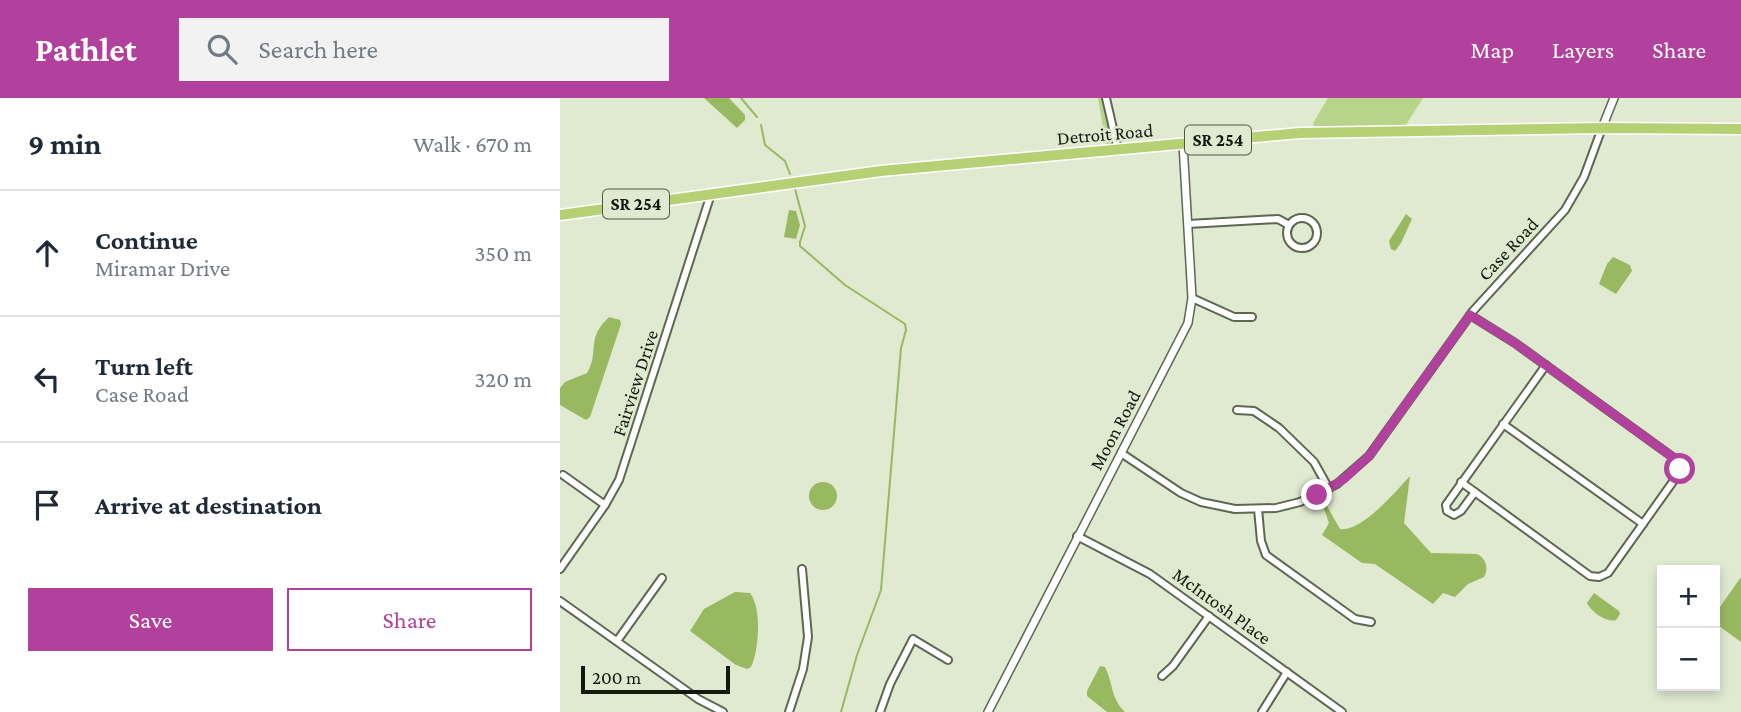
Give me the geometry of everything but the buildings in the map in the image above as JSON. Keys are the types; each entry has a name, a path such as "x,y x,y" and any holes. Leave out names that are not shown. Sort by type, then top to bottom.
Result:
{"main road":[{"name":"Detroit Road","path":"560,215 881,171 1263,136 1355,131 1741,128"}],"street":[{"path":"1106,98 1118,150"},
{"name":"Case Road","path":"1121,453 1188,496 1221,507 1258,509 1300,502 1329,489 1356,469 1375,449 1470,315 1569,205 1584,177 1614,98"},
{"name":"Moon Road","path":"988,712 1188,323 1192,298 1183,144"},
{"name":"Fairview Drive","path":"560,569 605,505 619,480 712,193"},
{"path":"1301,218 1311,221 1317,228 1317,238 1310,246 1296,247 1287,235 1289,225 1301,218"},
{"path":"1188,224 1278,219 1289,225"},
{"path":"1192,298 1234,317 1252,317"},
{"path":"1461,482 1590,576 1599,578 1608,572 1678,474 1678,462 1546,365 1470,315"},
{"path":"1475,492 1459,513 1448,513 1446,505 1461,482 1546,365"},
{"path":"1237,410 1254,411 1279,428 1314,462 1329,489"},
{"path":"1503,424 1643,524"},
{"path":"562,475 605,505"},
{"path":"1258,509 1261,541 1269,557 1355,620 1371,622"},
{"name":"McIntosh Place","path":"1077,536 1147,572 1342,712"},
{"path":"789,712 803,669 808,637 802,569"},
{"path":"617,641 662,578"},
{"path":"560,601 698,699 723,712"},
{"path":"1162,676 1209,616"},
{"path":"880,712 890,684 913,639 948,660"},
{"path":"1262,712 1287,672"}],"shaded area":[{"path":"704,98 729,98 745,115 745,120 737,128"},
{"path":"1098,98 1110,98 1120,139 1126,145 1107,149"},
{"path":"1328,98 1423,98 1404,128 1315,130 1313,123"},
{"path":"789,210 796,211 800,225 796,239 784,237"},
{"path":"1406,214 1412,219 1395,251 1391,249 1389,241"},
{"path":"1613,257 1630,265 1632,271 1616,294 1599,284 1607,264"},
{"path":"609,317 620,320 621,324 590,417 586,420 560,405 560,388 565,382 587,373 593,358 597,332"},
{"path":"1410,476 1404,523 1431,553 1477,554 1483,558 1486,567 1484,577 1468,584 1455,597 1443,593 1433,604 1375,564 1362,563 1322,535 1329,523 1323,506 1327,506 1340,529 1349,528 1368,518"},
{"path":"823,482 833,486 837,496 833,506 823,510 813,506 809,496 813,486"},
{"path":"1741,577 1741,642 1720,627 1720,607"},
{"path":"735,592 750,593 758,619 754,660 747,669 736,665 690,631 704,609"},
{"path":"1594,593 1619,611 1616,620 1604,618 1589,606 1587,603"},
{"path":"1100,666 1105,667 1115,696 1125,712 1107,712 1087,696"}],"waterway":[{"path":"741,98 757,117"},
{"path":"761,125 765,145 785,161 790,174"},
{"path":"795,189 805,226 800,246 845,285 905,324 906,330 901,348 881,590 857,655 841,712"}],"route":[{"path":"1317,495 1344,479 1375,449 1470,315 1515,343 1674,458 1680,469"}]}
